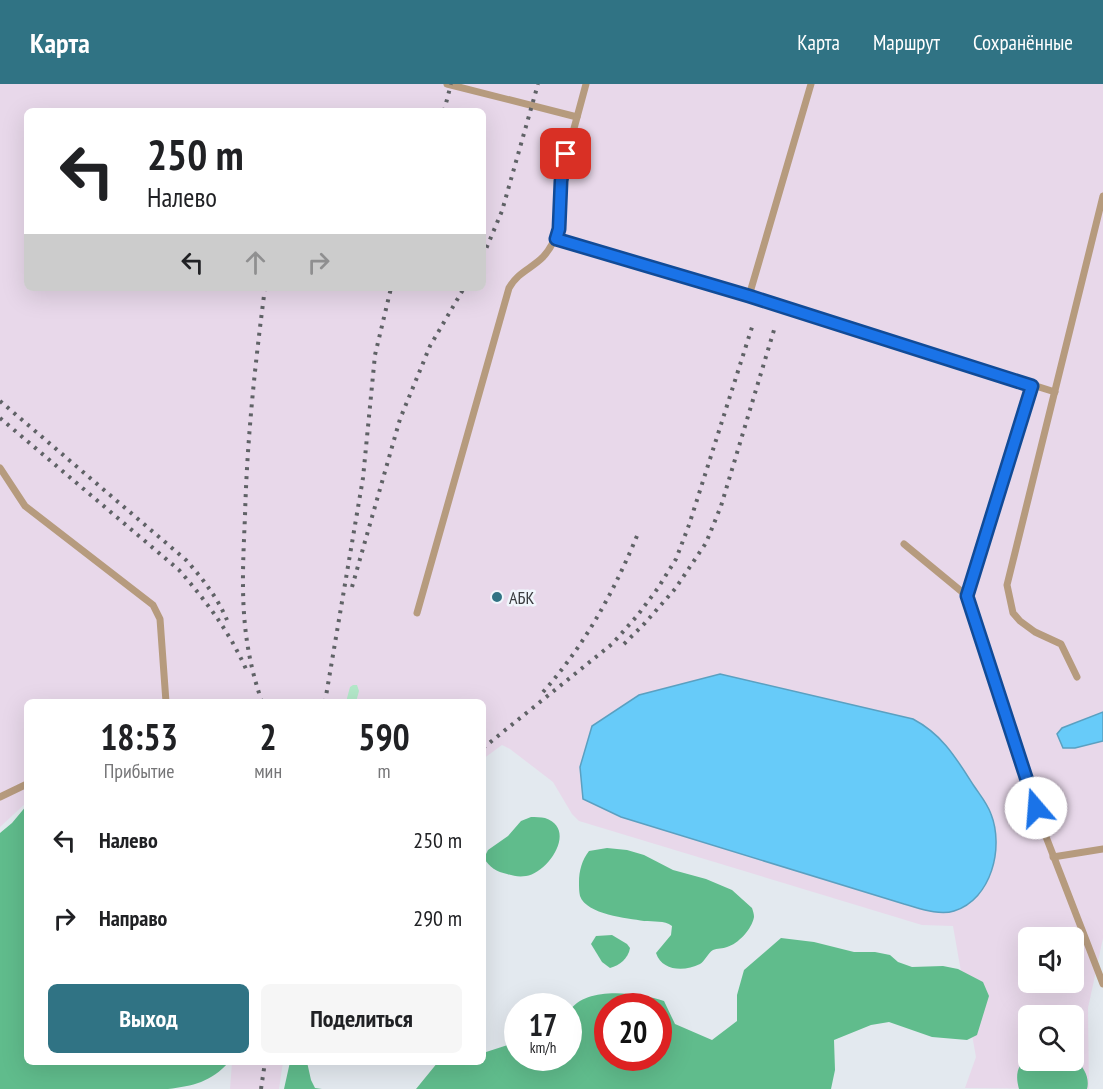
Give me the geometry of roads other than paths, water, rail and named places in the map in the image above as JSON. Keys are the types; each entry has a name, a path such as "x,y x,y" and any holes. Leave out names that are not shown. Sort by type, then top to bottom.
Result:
{"lane":[{"path":"447,84 577,117"},
{"path":"417,614 509,288 515,277 535,264 556,239 559,229 561,181 586,84"},
{"path":"749,296 811,84"},
{"path":"1077,677 1061,645 1028,627 1013,613 1006,585 1103,196"},
{"path":"556,239 749,296 1054,392"},
{"path":"967,596 1032,386"},
{"path":"0,468 25,506 153,605 160,619 166,699"},
{"path":"904,544 967,596 1053,857 1103,984"},
{"path":"0,797 24,785"},
{"path":"1053,857 1103,849"}],"water":[{"path":"720,674 913,719 933,732 955,757 983,799 995,827 995,856 992,870 978,895 967,905 954,911 942,913 922,909 621,817 583,799 580,767 592,726 639,695"},
{"path":"1103,712 1103,741 1075,748 1063,748 1057,734 1062,728"}],"railway":[{"path":"445,108 451,84"},
{"path":"486,249 502,211 538,84"},
{"path":"261,699 249,655 244,610 243,564 250,430 265,291"},
{"path":"326,699 363,478 375,355 390,291"},
{"path":"352,587 400,419 430,346 462,291"},
{"path":"486,746 612,644 658,588 676,559 689,525 753,324"},
{"path":"624,644 675,589 706,543 721,506 774,330"},
{"path":"0,401 186,560 209,588 227,620"},
{"path":"0,418 179,570 216,617 246,669"},
{"path":"543,692 586,636 598,616 639,531"},
{"path":"261,1089 265,1065"}],"place":[{"name":"АБК","path":"497,597"}]}
